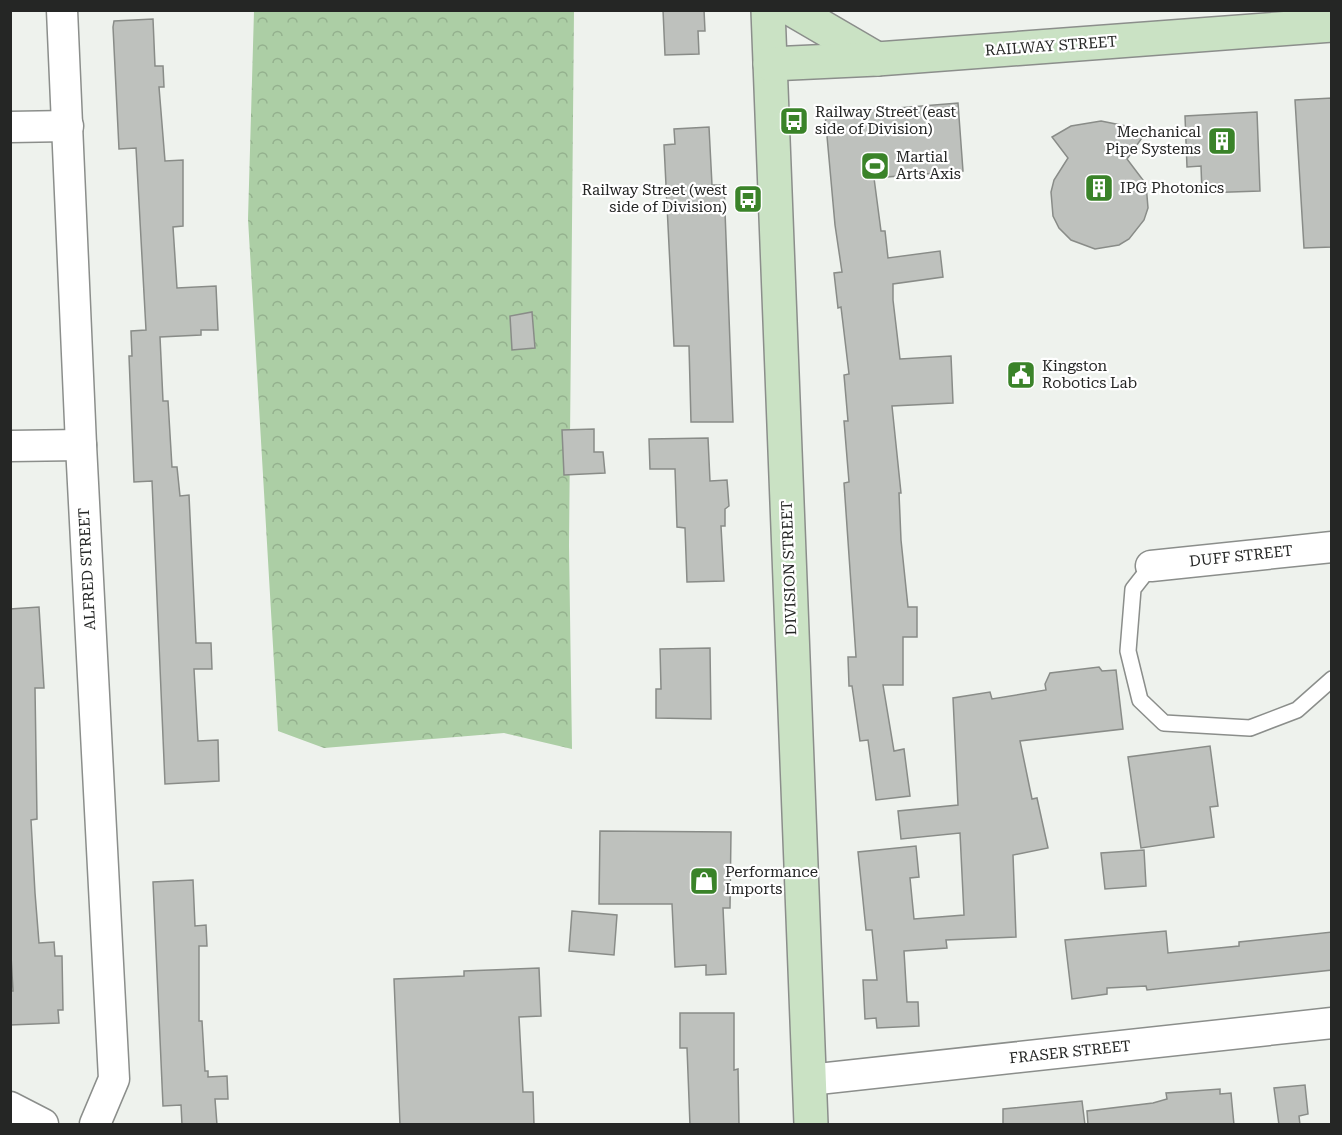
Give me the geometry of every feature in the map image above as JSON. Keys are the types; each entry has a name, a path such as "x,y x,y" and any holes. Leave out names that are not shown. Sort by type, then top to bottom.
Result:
{"main road":[{"name":"DIVISION STREET","path":"768,10 811,1125"},
{"path":"793,10 877,59"},
{"name":"RAILWAY STREET","path":"770,64 877,59 1332,25"}],"street":[{"name":"ALFRED STREET","path":"62,10 81,446 114,1079 95,1125"},
{"path":"10,127 68,126"},
{"path":"10,446 81,446"},
{"name":"DUFF STREET","path":"1151,566 1332,547"},
{"name":"FRASER STREET","path":"809,1080 1332,1023"},
{"path":"10,1107 43,1125"}],"lane":[{"path":"1151,566 1133,589 1128,651 1140,700 1164,723 1250,728 1297,710 1332,679"}],"green space":[{"path":"254,11 574,11 569,546 572,749 504,733 324,748 278,731 248,219"}],"building":[{"path":"663,10 704,10 705,31 698,31 699,54 665,55"},
{"path":"153,19 155,66 163,66 164,87 159,87 165,161 183,160 183,226 173,227 177,288 216,286 218,330 201,330 201,335 160,337 163,401 168,401 172,467 177,467 180,496 189,495 196,643 211,643 212,669 194,669 198,741 218,740 219,781 165,784 152,481 134,482 129,356 132,356 131,331 146,330 136,148 119,149 113,27 114,21"},
{"path":"1332,98 1332,247 1304,248 1295,100"},
{"path":"958,103 963,171 874,178 881,231 885,231 888,258 940,251 943,277 893,284 893,300 900,359 951,356 953,403 892,406 901,493 899,493 901,540 908,607 917,607 917,637 903,637 903,685 883,685 894,751 904,749 910,796 876,800 868,740 860,741 852,686 849,686 848,657 856,657 844,483 849,482 844,421 848,421 844,375 849,374 841,307 838,308 834,273 842,272 835,225 825,114"},
{"name":"Mechanical Pipe Systems","path":"1257,112 1260,191 1202,193 1201,166 1187,167 1185,116"},
{"name":"IPG Photonics","path":"1101,121 1131,127 1144,135 1127,159 1146,184 1148,208 1144,220 1129,239 1119,245 1095,249 1071,240 1059,228 1053,216 1051,192 1054,180 1068,158 1052,137 1071,126"},
{"path":"709,127 712,185 724,185 733,422 691,422 689,346 674,346 664,145 675,144 674,129"},
{"path":"532,312 535,348 512,350 510,316"},
{"path":"594,429 594,452 603,452 605,473 564,475 562,430"},
{"path":"708,438 710,481 727,480 729,506 725,509 725,526 721,526 724,581 687,582 685,528 677,527 675,469 650,469 649,439"},
{"path":"39,607 44,688 35,688 37,819 31,820 35,893 39,943 54,942 55,956 62,956 63,1010 58,1010 59,1023 10,1025 10,991 13,991 10,938 10,609"},
{"path":"710,648 711,719 656,718 656,689 661,689 660,649"},
{"path":"1099,667 1102,671 1116,670 1123,729 1020,741 1032,799 1037,798 1048,848 1013,855 1016,937 946,940 947,948 904,951 907,1002 918,1002 919,1026 877,1028 876,1018 865,1019 863,980 877,980 872,930 866,930 858,852 916,846 919,877 910,878 914,919 964,915 960,833 901,839 898,811 958,805 953,698 990,692 992,699 1046,690 1045,684 1050,673"},
{"path":"1210,746 1218,806 1210,807 1214,837 1141,848 1128,757"},
{"path":"600,831 731,832 730,908 723,908 726,974 706,975 706,965 675,967 672,904 599,904"},
{"path":"1144,850 1146,886 1105,889 1101,853"},
{"path":"193,880 195,926 206,925 207,946 199,946 199,1021 202,1021 205,1071 208,1071 208,1077 227,1076 228,1099 215,1099 217,1125 182,1125 181,1105 163,1106 153,882"},
{"path":"572,911 617,915 614,955 569,951"},
{"path":"1166,931 1168,953 1239,946 1239,942 1332,932 1332,970 1147,990 1146,986 1107,988 1107,994 1072,999 1065,940"},
{"path":"539,968 541,1016 519,1017 523,1092 533,1092 534,1125 400,1125 394,979 464,976 464,971"},
{"path":"680,1013 734,1013 734,1070 738,1069 739,1125 690,1125 687,1048 680,1048"},
{"path":"1305,1085 1308,1114 1299,1116 1300,1125 1279,1125 1274,1088"},
{"path":"1220,1089 1220,1094 1231,1093 1234,1125 1088,1125 1087,1111 1153,1103 1167,1099 1166,1093"},
{"path":"1082,1101 1085,1125 1003,1125 1003,1109"}],"place":[{"name":"Railway Street (east side of Division)","path":"794,121"},
{"name":"Mechanical Pipe Systems","path":"1222,141"},
{"name":"Martial Arts Axis","path":"875,166"},
{"name":"IPG Photonics","path":"1099,188"},
{"name":"Railway Street (west side of Division)","path":"748,199"},
{"name":"Kingston Robotics Lab","path":"1021,375"},
{"name":"Performance Imports","path":"704,881"}]}
